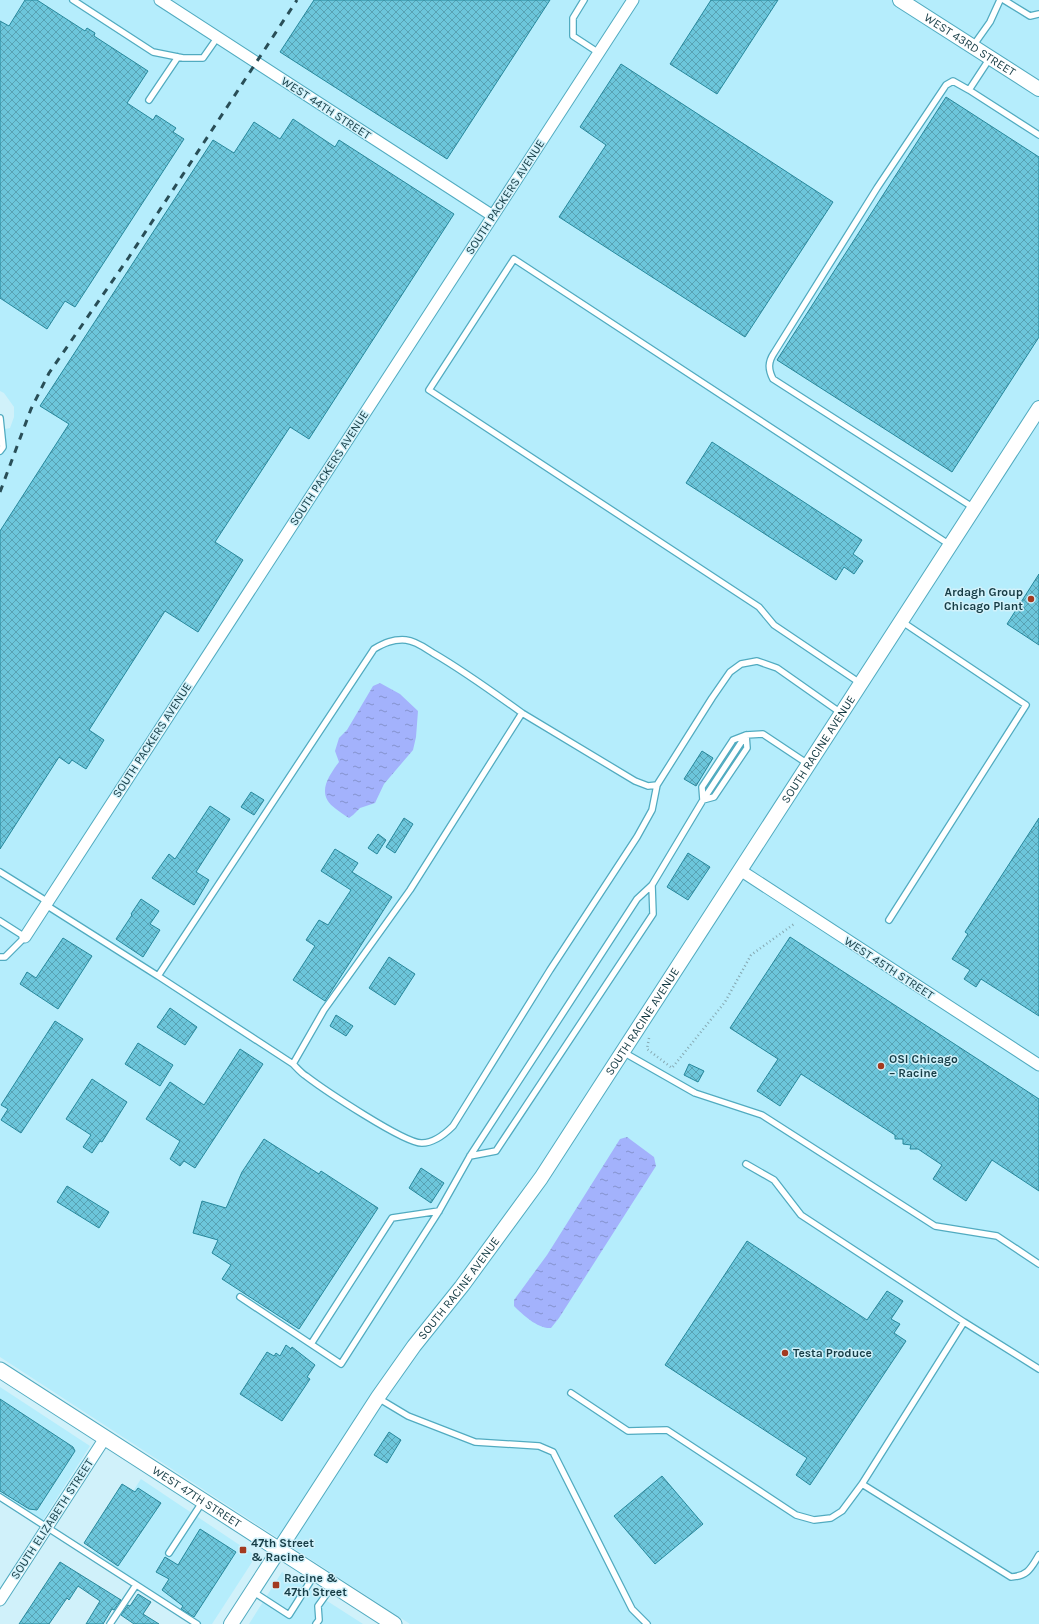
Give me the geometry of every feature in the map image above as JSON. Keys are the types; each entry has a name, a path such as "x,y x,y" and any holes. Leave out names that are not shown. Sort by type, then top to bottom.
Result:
{"main road":[{"name":"WEST 47TH STREET","path":"0,1370 394,1624"}],"street":[{"name":"WEST 44TH STREET","path":"160,0 492,216"},
{"name":"SOUTH PACKERS AVENUE","path":"25,937 633,0"},
{"name":"WEST 43RD STREET","path":"900,0 1039,89"},
{"name":"SOUTH RACINE AVENUE","path":"231,1624 378,1398 414,1346 462,1286 542,1178 1039,408"},
{"name":"WEST 45TH STREET","path":"740,870 1039,1065"},
{"name":"SOUTH ELIZABETH STREET","path":"0,1600 105,1438"}],"lane":[{"path":"73,0 153,52 178,57 203,58 217,38"},
{"path":"584,0 573,18 573,36 599,53"},
{"path":"972,46 990,22 1000,0"},
{"path":"1004,0 1030,16 1039,14"},
{"path":"149,100 178,57"},
{"path":"969,90 990,58"},
{"path":"974,508 773,379 769,370 770,359 877,188 946,85 953,81 1039,135"},
{"path":"861,683 774,625 759,608 429,390 514,259 950,545"},
{"path":"0,418 3,447 0,451"},
{"path":"889,920 1026,705 901,621"},
{"path":"158,976 374,650 385,642 407,640 417,643 468,675 522,713 635,782 648,786 657,785"},
{"path":"0,872 293,1064 312,1080 384,1127 409,1141 422,1143 443,1135 453,1126 550,970 637,837 652,810 657,785 730,672 741,664 757,661 776,668 841,713"},
{"path":"293,1064 324,1010 410,890 522,713"},
{"path":"240,1296 341,1364 440,1211 470,1156 637,899 652,885 703,800 702,787 733,740 746,736 763,734 808,764"},
{"path":"703,800 714,797 747,748 746,736"},
{"path":"470,1156 496,1151 653,914 652,885"},
{"path":"0,921 25,937 5,957 0,958"},
{"path":"622,1052 694,1093 762,1115 935,1226 997,1236 1039,1264"},
{"path":"746,1164 774,1180 801,1215 964,1322 1039,1369"},
{"path":"311,1344 392,1218 440,1211"},
{"path":"571,1393 628,1431 667,1430 796,1515 814,1520 831,1518 842,1511 862,1484 964,1322"},
{"path":"378,1398 408,1416 475,1442 539,1446 553,1452 632,1609 646,1624"},
{"path":"862,1484 1011,1577 1021,1577 1028,1572 1039,1555"},
{"path":"0,1497 197,1624"},
{"path":"169,1553 203,1501"},
{"path":"252,1591 289,1615 316,1574"},
{"path":"110,1624 136,1585"},
{"path":"316,1624 319,1620 318,1606 333,1585"}],"path":[{"path":"649,1038 646,1049 672,1068 725,1002 751,955 794,924"}],"shaded area":[{"path":"0,0 1039,0 1039,1624 410,1624 0,1357 0,430 10,428 14,417 14,407 4,393 0,391"},
{"path":"0,1387 90,1446 41,1523 0,1497"},
{"path":"141,1479 256,1556 212,1624 197,1624 91,1555"},
{"path":"282,1572 363,1624 249,1624"}],"water":[{"path":"380,683 400,694 418,711 416,737 413,750 384,784 375,803 360,808 349,818 330,804 326,798 326,786 331,774 339,762 335,751 339,738 347,730 373,686"},
{"path":"627,1137 654,1157 656,1166 559,1318 551,1328 546,1328 536,1324 514,1306 514,1300 547,1255 620,1139"}],"building":[{"path":"25,0 37,0 85,31 87,28 95,33 94,36 148,71 127,103 153,120 156,115 176,128 173,132 184,139 75,307 65,301 47,329 0,298 0,21 9,26"},
{"path":"314,0 550,0 447,159 280,52"},
{"path":"711,0 778,0 717,94 670,64"},
{"path":"621,64 833,202 745,337 559,217 606,145 580,127"},
{"path":"946,97 1039,157 1039,337 952,472 777,360"},
{"path":"293,119 335,147 339,140 454,214 309,439 290,427 215,542 243,560 198,632 165,611 89,730 104,740 86,769 72,760 69,764 59,757 0,849 0,531 69,424 40,406 213,140 234,153 254,122 280,139"},
{"path":"712,442 862,540 853,554 863,561 854,574 844,567 836,580 686,483"},
{"name":"Ardagh Group Chicago Plant","path":"1039,574 1039,645 1007,624"},
{"path":"702,751 713,758 696,786 684,779"},
{"path":"251,792 264,800 254,815 241,807"},
{"path":"210,806 230,819 196,872 209,880 194,905 152,878 169,854 175,859"},
{"path":"404,818 413,824 395,853 386,847"},
{"path":"1039,818 1039,1016 981,979 976,987 964,979 970,970 952,959 968,934 965,932"},
{"path":"378,834 386,840 377,854 368,848"},
{"path":"335,849 358,863 352,872 392,897 325,1001 293,980 315,946 306,940 319,920 328,925 351,890 321,871"},
{"path":"688,853 710,867 688,900 667,887"},
{"path":"141,899 159,911 150,924 160,930 143,957 116,939"},
{"name":"OSI Chicago – Racine","path":"790,937 1039,1099 1039,1191 992,1160 966,1201 933,1179 942,1165 918,1149 910,1149 911,1145 903,1144 903,1139 895,1139 895,1135 801,1074 780,1106 757,1091 778,1059 730,1028"},
{"path":"63,938 92,956 58,1009 20,984 27,972 36,978"},
{"path":"389,957 415,974 395,1005 369,988"},
{"path":"170,1008 197,1027 185,1045 157,1027"},
{"path":"336,1015 353,1026 346,1036 330,1026"},
{"path":"55,1021 83,1039 21,1133 1,1120 8,1109 1,1105"},
{"path":"138,1043 173,1065 160,1086 125,1064"},
{"path":"240,1049 263,1064 195,1168 184,1161 180,1166 170,1159 180,1141 146,1119 170,1082 204,1105"},
{"path":"689,1064 704,1071 698,1082 684,1075"},
{"path":"92,1079 127,1102 102,1142 100,1141 92,1153 83,1147 91,1135 66,1119"},
{"path":"264,1139 319,1174 321,1171 378,1208 299,1329 222,1279 231,1265 212,1253 218,1240 193,1233 202,1201 226,1208 242,1172"},
{"path":"421,1168 444,1183 431,1203 409,1188"},
{"path":"67,1186 109,1212 99,1228 57,1202"},
{"name":"Testa Produce","path":"747,1241 867,1320 887,1291 903,1301 891,1319 900,1324 894,1333 906,1341 810,1485 796,1475 807,1458 665,1365"},
{"path":"286,1345 291,1349 292,1347 315,1365 307,1377 310,1379 282,1421 240,1394 267,1352 274,1356 276,1353 280,1356"},
{"path":"0,1399 73,1447 75,1451 37,1510 29,1509 0,1491"},
{"path":"389,1432 401,1440 387,1463 374,1455"},
{"path":"662,1476 703,1524 655,1564 614,1516"},
{"path":"122,1484 135,1492 138,1488 161,1503 118,1566 84,1543"},
{"path":"200,1529 236,1552 194,1617 181,1609 183,1606 162,1590 169,1579 156,1572 165,1557 178,1565"},
{"path":"60,1562 121,1600 114,1610 112,1609 103,1624 86,1624 100,1601 78,1586 69,1600 67,1598 49,1624 19,1624"},
{"path":"138,1594 151,1602 143,1614 159,1624 134,1624 121,1615 128,1605 130,1606"}],"railway":[{"path":"0,492 31,409 49,373 129,257 297,0"}],"place":[{"name":"Ardagh Group Chicago Plant","path":"1031,599"},
{"name":"OSI Chicago – Racine","path":"881,1066"},
{"name":"Testa Produce","path":"785,1353"},
{"name":"47th Street & Racine","path":"243,1550"},
{"name":"Racine & 47th Street","path":"276,1585"}]}
